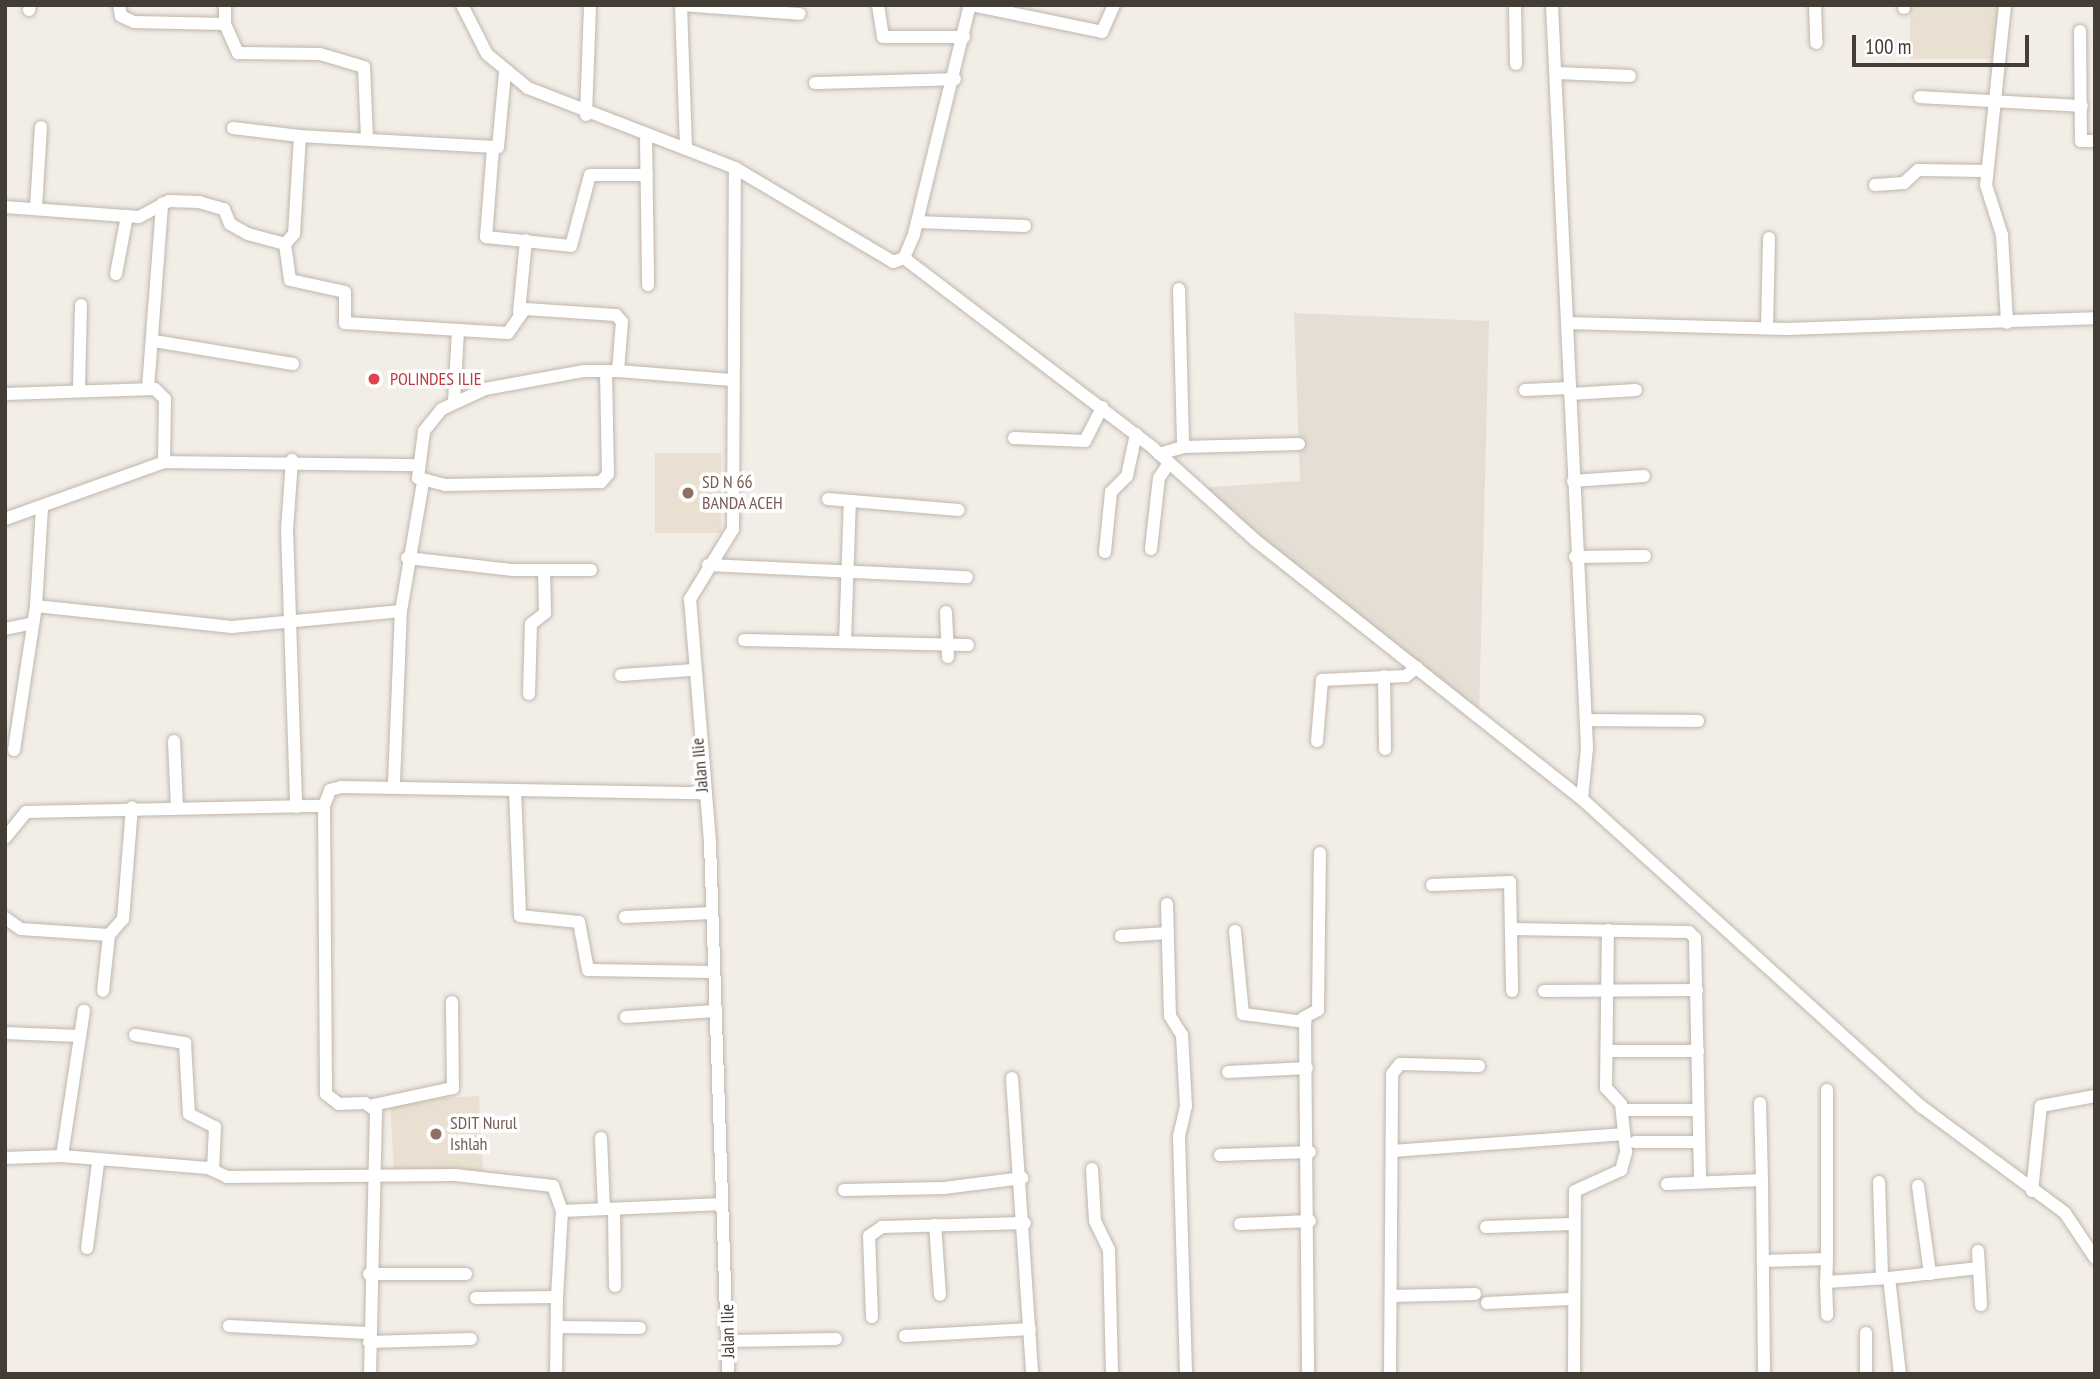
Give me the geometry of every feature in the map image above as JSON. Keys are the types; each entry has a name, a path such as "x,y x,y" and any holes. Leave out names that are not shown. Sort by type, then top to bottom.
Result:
{"street":[{"path":"119,5 121,16 134,22 225,24"},
{"path":"225,5 225,24 238,53 320,54 364,67 367,138"},
{"path":"462,5 505,73 586,115 686,148 735,168 784,192 884,260 904,258 1101,407 1164,458 1255,540 1582,799 1922,1107 2065,1213 2095,1258"},
{"path":"586,115 590,5"},
{"path":"686,148 681,5 800,14"},
{"path":"878,5 883,37 964,37"},
{"path":"904,258 917,222 955,79 971,5 1101,32 1114,5"},
{"path":"1515,5 1516,64"},
{"path":"1552,5 1557,73 1575,557 1586,720 1582,799"},
{"path":"1815,5 1816,43"},
{"path":"2006,5 1986,171 2002,235 2007,323"},
{"path":"2080,31 2089,73 2082,106 2081,141 2095,141"},
{"path":"233,128 300,136 367,138 493,148 501,144 505,73"},
{"path":"1557,73 1630,76"},
{"path":"815,83 955,79"},
{"path":"1920,97 2082,106"},
{"path":"36,208 41,127"},
{"path":"646,135 648,285"},
{"path":"300,136 294,234 285,244 290,280 345,292 345,323 512,332 519,312 526,240"},
{"path":"493,148 483,231 486,237 577,243 590,174 647,175"},
{"name":"Jalan Ilie","path":"728,1374 729,1340 712,913 692,670 691,599 708,565 733,529 735,168"},
{"path":"1875,185 1904,183 1918,170 1986,171"},
{"path":"5,207 127,216 144,215 162,204 212,204 224,209 230,224 285,244"},
{"path":"148,388 154,341 162,204"},
{"path":"116,274 127,216"},
{"path":"917,222 1025,226"},
{"path":"1768,328 1769,238"},
{"path":"1179,289 1183,447"},
{"path":"79,387 81,305"},
{"path":"423,482 601,482 608,474 612,371 619,316 519,312"},
{"path":"1567,323 1768,328 2007,323 2095,318"},
{"path":"454,402 458,330"},
{"path":"154,341 293,364"},
{"path":"394,783 401,611 407,558 423,482 415,465 424,431 454,402 485,389 612,371 732,380"},
{"path":"5,394 79,387 148,388 165,399 164,462"},
{"path":"1525,390 1636,390"},
{"path":"1014,438 1084,441 1101,407"},
{"path":"1105,552 1111,492 1127,476 1136,434"},
{"path":"1151,549 1159,478 1164,458 1183,447 1299,444"},
{"path":"5,519 164,462 292,460 415,465"},
{"path":"292,460 289,620 296,807"},
{"path":"1573,481 1644,476"},
{"path":"828,499 959,510"},
{"path":"845,642 849,501"},
{"path":"14,750 29,624 36,606 42,507"},
{"path":"1575,557 1645,556"},
{"path":"407,558 544,570 591,570"},
{"path":"708,565 845,569 967,577"},
{"path":"529,694 531,624 545,613 544,570"},
{"path":"36,606 232,627 401,611"},
{"path":"946,612 947,651"},
{"path":"5,629 29,624"},
{"path":"744,640 845,642 947,651 968,645"},
{"path":"1317,741 1322,680 1406,676 1417,667"},
{"path":"621,675 692,670"},
{"path":"1384,676 1385,749"},
{"path":"1586,720 1698,721"},
{"path":"174,741 177,807"},
{"path":"452,1002 453,1088 373,1105 339,1104 326,1094 324,806 330,790 394,783 515,790 701,793"},
{"path":"515,790 520,916 579,922 588,970 713,972"},
{"path":"5,838 26,812 132,807 324,806"},
{"path":"103,991 109,935 123,919 132,807"},
{"path":"1235,931 1243,1013 1303,1018 1318,1010 1320,853"},
{"path":"1432,885 1510,882 1512,991"},
{"path":"1167,904 1170,1016 1182,1035 1186,1106 1179,1137 1186,1374"},
{"path":"625,918 712,913"},
{"path":"5,918 21,929 109,935"},
{"path":"1512,929 1689,932 1697,946 1700,1181"},
{"path":"1574,1374 1570,1299 1572,1224 1580,1184 1621,1170 1629,1138 1622,1110 1606,1088 1608,930"},
{"path":"1121,936 1168,933"},
{"path":"1544,991 1697,990"},
{"path":"62,1156 84,1011"},
{"path":"626,1017 715,1011"},
{"path":"1303,1018 1310,1152 1308,1374"},
{"path":"5,1033 79,1036"},
{"path":"135,1035 185,1043 189,1114 215,1127 213,1170"},
{"path":"1607,1052 1698,1051"},
{"path":"1390,1374 1394,1068 1479,1066"},
{"path":"1228,1072 1307,1068"},
{"path":"1012,1078 1022,1178 1032,1374"},
{"path":"1827,1090 1827,1315"},
{"path":"2032,1191 2041,1106 2095,1096"},
{"path":"1760,1103 1765,1374"},
{"path":"370,1374 369,1273 376,1175 373,1105"},
{"path":"1622,1110 1698,1110"},
{"path":"601,1138 615,1286"},
{"path":"1392,1151 1629,1138 1699,1142"},
{"path":"1220,1155 1310,1152"},
{"path":"5,1158 62,1156 98,1163 213,1170 227,1177 454,1175 553,1186 562,1211 556,1374"},
{"path":"87,1248 98,1163"},
{"path":"1092,1169 1096,1221 1109,1250 1112,1374"},
{"path":"844,1190 944,1188 1022,1178"},
{"path":"1667,1184 1762,1180"},
{"path":"1880,1182 1886,1278 1900,1374"},
{"path":"1918,1186 1930,1273"},
{"path":"562,1211 722,1204"},
{"path":"1240,1224 1310,1221"},
{"path":"872,1317 869,1236 882,1227 1025,1223"},
{"path":"1486,1227 1572,1224"},
{"path":"935,1225 940,1295"},
{"path":"1978,1251 1981,1305"},
{"path":"1764,1261 1827,1259"},
{"path":"1826,1282 1978,1268"},
{"path":"369,1273 466,1274"},
{"path":"1391,1296 1475,1294"},
{"path":"476,1298 557,1297"},
{"path":"1487,1303 1570,1299"},
{"path":"229,1326 369,1337 471,1339"},
{"path":"558,1327 640,1328"},
{"path":"905,1336 1030,1329"},
{"path":"1866,1333 1866,1374"},
{"path":"729,1340 836,1339"}],"shaded area":[{"path":"1910,5 2003,5 2003,59 1910,59"},
{"path":"1294,313 1489,321 1479,716 1197,488 1300,481"},
{"name":"SD N 66 BANDA ACEH","path":"655,453 721,453 721,533 655,533"},
{"name":"SDIT Nurul Ishlah","path":"479,1096 483,1171 394,1176 390,1101"}],"place":[{"name":"POLINDES ILIE","path":"374,379"},
{"name":"SD N 66 BANDA ACEH","path":"688,493"},
{"name":"SDIT Nurul Ishlah","path":"436,1134"}]}
